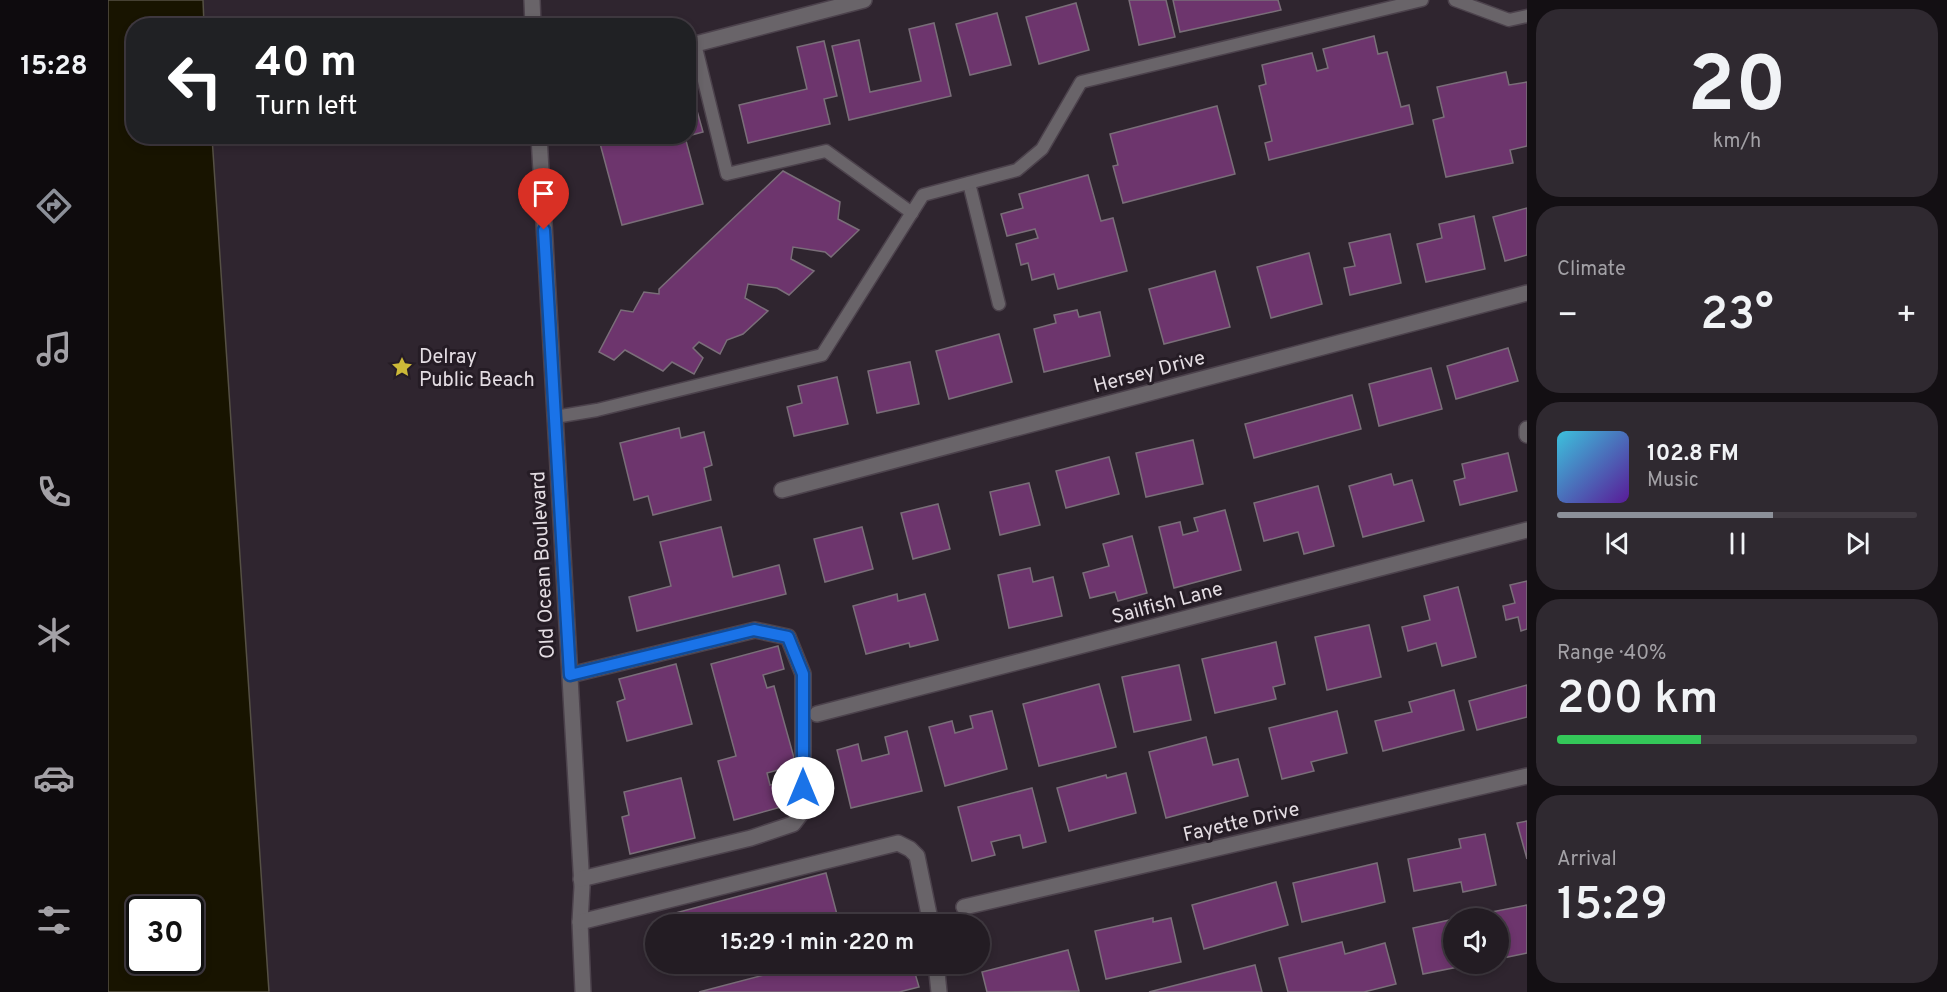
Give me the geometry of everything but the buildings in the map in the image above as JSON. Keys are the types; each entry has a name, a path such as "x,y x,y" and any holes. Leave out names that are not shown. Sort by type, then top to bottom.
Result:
{"street":[{"path":"532,0 533,18"},
{"path":"696,44 864,0"},
{"name":"Old Ocean Boulevard","path":"539,144 581,879 583,992"},
{"name":"Hersey Drive","path":"782,490 1527,293"},
{"path":"1527,429 1527,435"},
{"name":"Sailfish Lane","path":"817,714 1527,530"},
{"path":"570,675 754,630 788,637 803,674 803,811 793,824 751,838 581,879"},
{"name":"Fayette Drive","path":"964,907 1527,776"},
{"path":"580,922 898,843 910,849 917,856 929,914"},
{"path":"937,974 939,992"}],"lane":[{"path":"555,417 597,410 822,355 923,195 1017,170 1042,149 1081,82 1422,0"},
{"path":"1455,0 1509,20 1527,16"},
{"path":"696,60 726,174 826,150 912,213"},
{"path":"969,183 999,304"}],"shaded area":[{"path":"108,0 203,0 204,18 126,18 126,144 212,144 269,992 108,992"}],"place":[{"name":"Delray Public Beach","path":"402,367"}],"route":[{"path":"544,230 570,675 754,630 788,637 803,674 803,788"}]}
